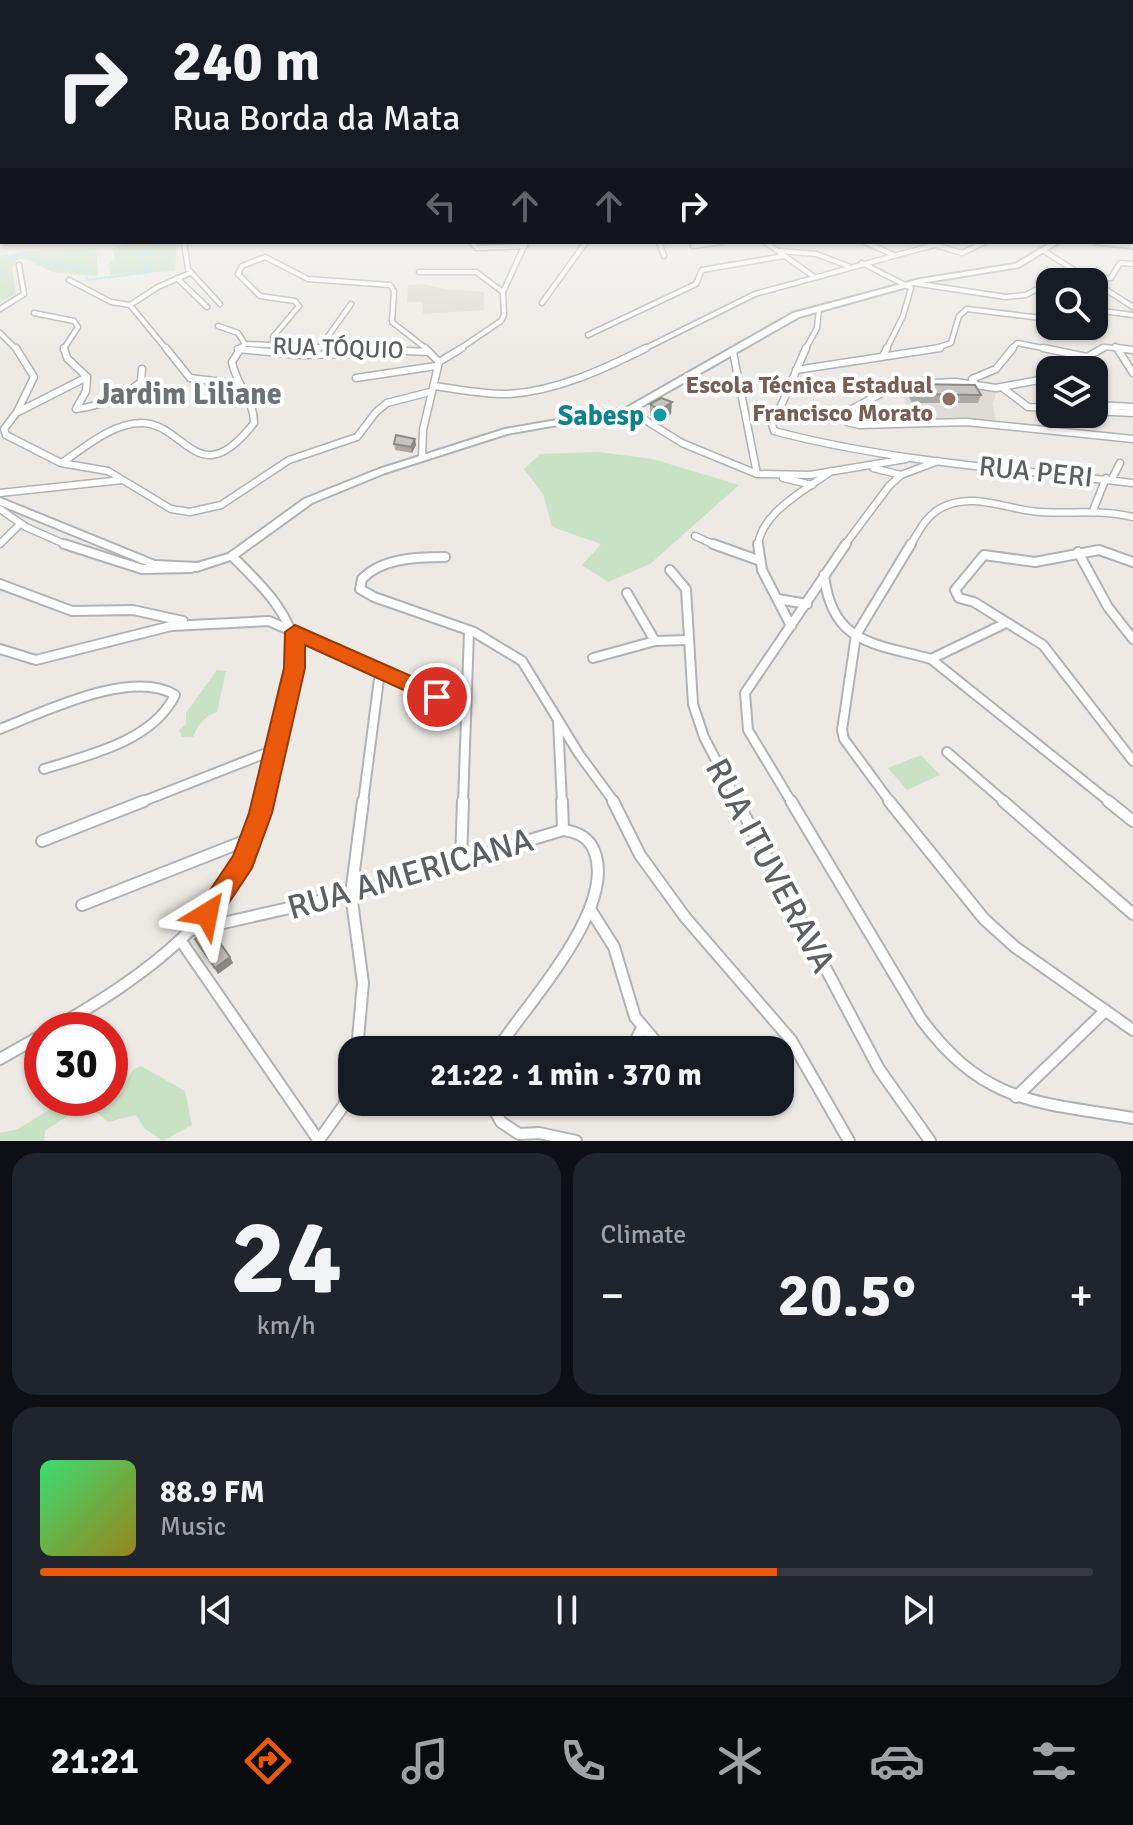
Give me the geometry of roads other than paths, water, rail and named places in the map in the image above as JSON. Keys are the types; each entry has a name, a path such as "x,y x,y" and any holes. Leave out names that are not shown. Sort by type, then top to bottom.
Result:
{"main road":[{"path":"2,505 153,564 191,568 232,556 308,501 422,457 505,432 629,410 796,315 910,284 1010,268 1039,254"}],"street":[{"path":"184,254 190,273 220,304"},
{"path":"356,378 437,364 494,329 504,315 503,292 521,254"},
{"path":"542,303 577,254"},
{"path":"588,335 696,284 702,270 776,254"},
{"path":"784,254 813,276"},
{"path":"817,254 848,266"},
{"path":"1049,254 1071,268"},
{"path":"0,333 11,341 34,377 17,412 4,429 6,435 61,463 108,471 178,512 209,509 238,495 289,460 357,437 364,432 373,415 388,403 432,389 507,394 542,389 622,361 747,297 894,255"},
{"path":"274,346 273,337 299,303 264,297 252,289 238,272 248,263 271,257 308,279 390,285 394,291 392,322 415,343 431,352 437,364 423,430 422,457"},
{"path":"862,263 910,284 1006,297 1026,295 1036,290"},
{"path":"1108,279 1120,263 1133,264"},
{"path":"0,309 24,294 19,265"},
{"path":"419,272 476,272 503,292"},
{"path":"69,280 111,302 130,305 190,273"},
{"path":"177,278 207,307"},
{"path":"883,356 903,316 910,284"},
{"path":"1108,291 1133,307"},
{"path":"319,349 351,304"},
{"path":"61,463 122,428 145,423 198,453 219,453 254,423 251,399 238,384 189,377 130,305"},
{"path":"796,370 820,323 819,309"},
{"path":"796,370 947,346 953,339 959,316 967,309 1036,317"},
{"path":"1108,312 1133,315"},
{"path":"34,313 74,321 78,329 66,344 63,354 87,377 88,386 77,409 107,402 133,388 141,382 142,369"},
{"name":"RUA TÓQUIO","path":"218,326 238,333 245,344"},
{"path":"975,384 972,379 996,369 1017,343 1082,356"},
{"name":"RUA TÓQUIO","path":"238,384 231,360 245,344 431,352"},
{"path":"1088,356 1097,350 1115,346 1133,350"},
{"path":"1115,346 1133,373"},
{"path":"238,349 337,356 367,351"},
{"path":"733,352 757,474"},
{"name":"RUA PERI","path":"796,370 784,404 771,421 770,428 774,431 820,443 912,458 1133,483"},
{"path":"17,412 87,377"},
{"path":"1036,381 1003,387 922,382 893,387 845,413 847,422 874,425 966,422 1133,439"},
{"path":"1003,387 1027,405 1036,405"},
{"path":"1108,409 1133,410"},
{"path":"629,410 647,425 714,459 757,474 812,485"},
{"path":"777,476 867,467 912,458"},
{"path":"938,461 901,475 882,494 824,573 807,604 745,693 746,722 753,742 931,1035 964,1071 998,1092 1133,1118"},
{"path":"1094,508 1120,463"},
{"path":"867,467 901,475"},
{"path":"93,482 108,471"},
{"path":"791,626 758,560 757,537 765,522 831,471"},
{"path":"0,493 124,479"},
{"path":"22,492 2,505 19,525 139,569 170,571 191,568"},
{"path":"1133,517 1094,508 1035,512 993,501 971,501 934,511 856,635 842,730 849,747 984,919 1015,947 1133,1030"},
{"path":"0,544 19,525"},
{"path":"695,536 728,552 758,560"},
{"path":"1133,562 1099,550 1035,562 984,555 956,587 959,598 974,602 1032,637 1054,655 1133,761"},
{"path":"1078,552 1108,607 1133,639"},
{"path":"79,1012 138,975 192,930 229,884 261,813 294,668 295,632 286,617 232,556"},
{"path":"445,557 384,564 363,575 360,589 469,632 518,657 619,809 640,855 685,917 805,1061 849,1141"},
{"name":"RUA ITUVERAVA","path":"670,570 686,589 693,704 704,737 788,902 879,1069 930,1141"},
{"path":"824,573 834,616 841,626 856,635 931,659 1133,821"},
{"path":"0,584 72,611 133,610 195,623"},
{"path":"627,593 655,641"},
{"path":"778,599 807,604"},
{"path":"0,649 23,659 42,659 119,637 195,623 269,621 466,709"},
{"path":"931,659 1006,623"},
{"path":"461,860 469,632"},
{"path":"593,658 655,641 687,640"},
{"path":"358,1036 363,983 351,894 380,671"},
{"path":"0,729 99,694 140,685 165,686 175,695 169,710 138,732 44,769"},
{"path":"507,1036 569,946 590,909 602,878 597,852 582,834 563,830 558,719"},
{"path":"42,841 274,750"},
{"path":"947,752 1133,914"},
{"name":"RUA AMERICANA","path":"192,930 351,894 563,830"},
{"path":"82,905 252,838"},
{"path":"590,909 614,947 627,998 642,1028 650,1036"},
{"path":"181,941 319,1141 338,1114"},
{"path":"1016,1097 1104,1012"},
{"path":"638,1036 642,1028"},
{"path":"0,1059 24,1045"},
{"path":"498,1116 501,1122 519,1134 539,1133 576,1141"}],"waterway":[{"path":"0,262 21,254"},
{"path":"23,254 49,265 73,266 88,273 86,280 151,272 142,261 143,254"},
{"path":"0,269 4,272 0,277"}],"place":[{"name":"Escola Técnica Estadual Francisco Morato","path":"949,399"},
{"name":"Sabesp","path":"660,415"}],"district":[{"name":"Jardim Liliane","path":"189,394"}]}
